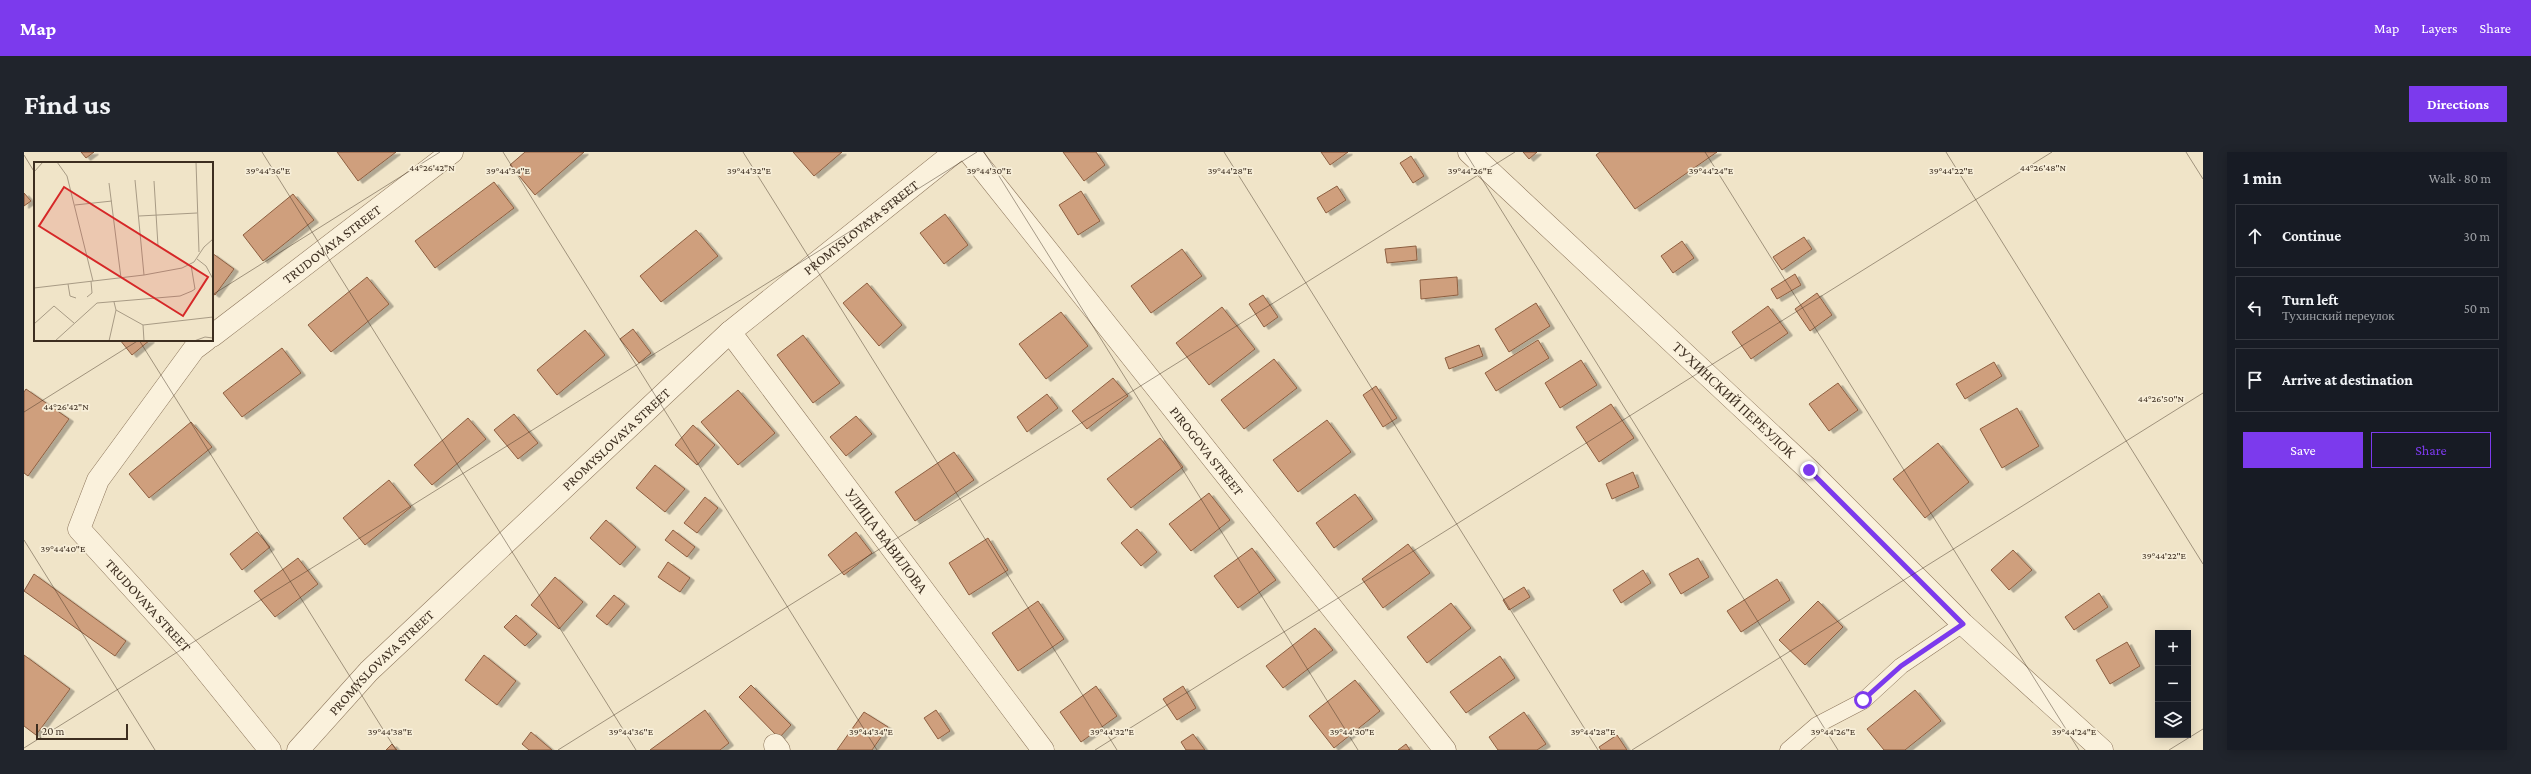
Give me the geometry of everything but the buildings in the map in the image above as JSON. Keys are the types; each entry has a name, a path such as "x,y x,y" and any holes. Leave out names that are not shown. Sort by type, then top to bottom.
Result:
{"street":[{"name":"TRUDOVAYA STREET","path":"213,335 452,152"},
{"name":"PROMYSLOVAYA STREET","path":"298,750 369,671 730,332 955,152"},
{"name":"PIROGOVA STREET","path":"969,152 1445,750"},
{"name":"ТУХИНСКИЙ ПЕРЕУЛОК","path":"1469,152 1809,470 1963,624 2102,750"},
{"name":"УЛИЦА ВАВИЛОВА","path":"730,332 1042,750"},
{"name":"TRUDOVAYA STREET","path":"205,341 194,349 98,480 79,529 191,652 270,750"}],"lane":[{"path":"1788,750 1817,725 1863,700 1901,666 1963,624"}],"route":[{"path":"1809,470 1963,624 1901,666 1863,700"}]}
